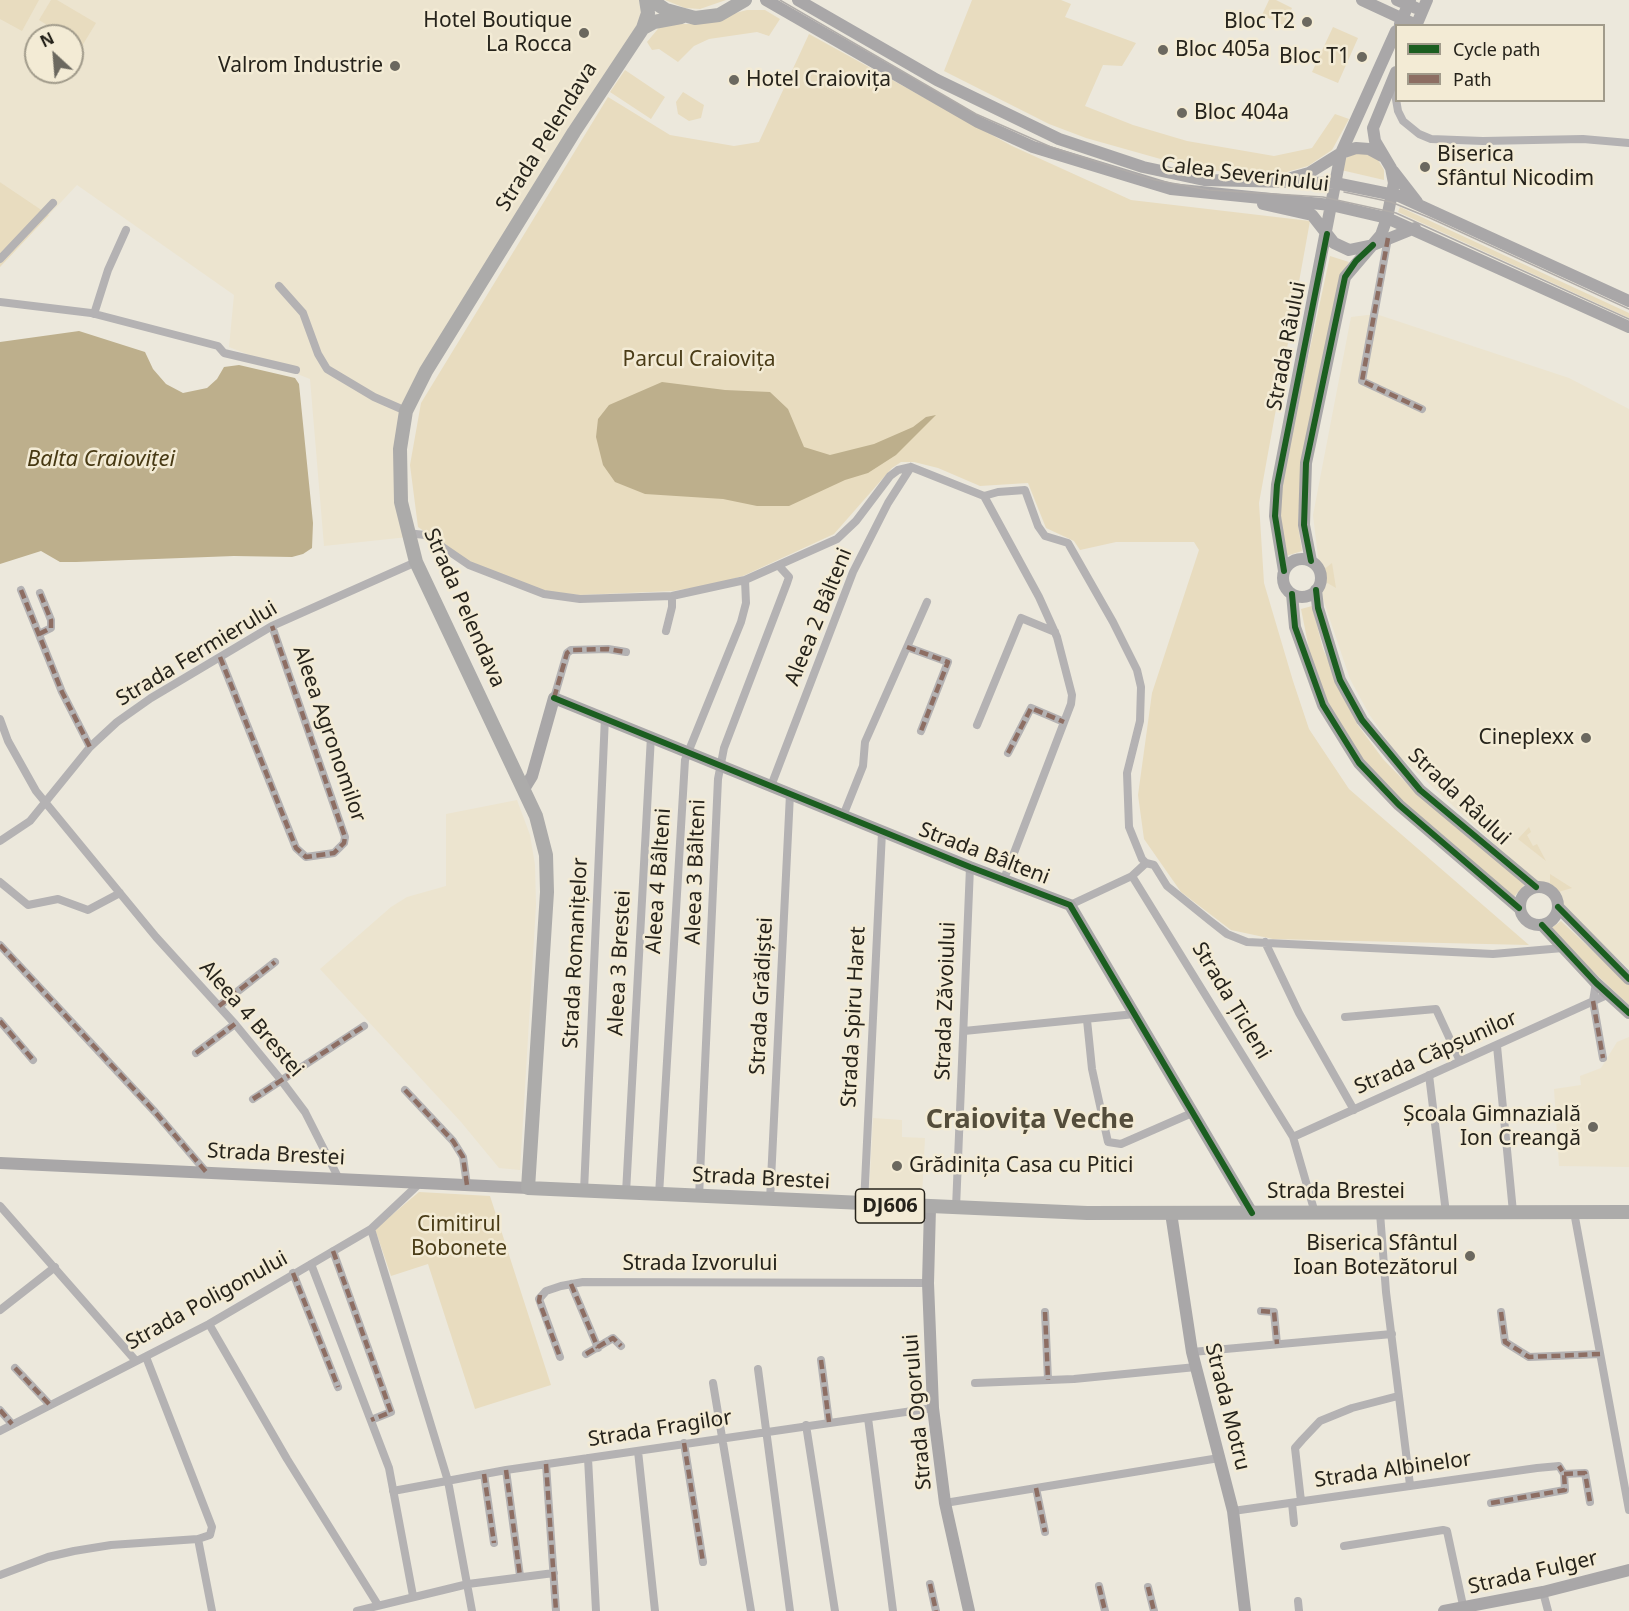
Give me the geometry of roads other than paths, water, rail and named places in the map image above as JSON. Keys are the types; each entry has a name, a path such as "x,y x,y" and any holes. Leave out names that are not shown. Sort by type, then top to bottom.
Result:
{"main road":[{"name":"Strada Pelendava","path":"528,1188 547,892 546,855 536,816 416,562 407,533 399,479 406,411 437,352 574,132 643,28 648,13 646,0"},
{"path":"651,0 666,10 683,16"},
{"path":"643,28 654,22 683,16 719,15 745,0"},
{"name":"Calea Severinului","path":"766,0 978,122 1034,147 1171,189 1330,205 1388,218 1415,228 1629,327"},
{"name":"Calea Severinului","path":"798,0 947,85 1059,139 1173,175 1204,180 1335,183 1392,195 1420,205 1629,301"},
{"path":"1362,0 1400,22 1405,2 1425,5 1416,24"},
{"name":"Strada Râului","path":"1395,33 1341,153 1330,205 1327,234 1277,485 1275,516 1284,571 1283,584 1292,594 1295,627 1323,705 1359,763 1399,805 1519,908 1529,922 1542,925 1596,983 1629,1012"},
{"path":"1395,76 1373,128 1375,141 1410,196 1420,205"},
{"path":"1271,182 1309,172 1341,153 1364,148 1374,150 1388,163"},
{"name":"Strada Râului","path":"1388,163 1394,183 1388,218 1382,235 1356,261 1344,277 1306,463 1304,525 1311,561 1321,574 1316,590 1318,608 1340,680 1362,720 1420,790 1536,887 1551,891 1558,907 1629,979"},
{"path":"1239,197 1312,215 1334,243 1343,248 1357,250 1415,228"},
{"path":"1284,571 1293,560 1311,561"},
{"path":"1292,594 1305,597 1316,590"},
{"path":"524,789 532,776 554,698"},
{"name":"Strada Bâlteni","path":"554,698 882,832 1070,905 1252,1213"},
{"path":"1519,908 1522,895 1536,887"},
{"path":"1542,925 1553,918 1558,907"},
{"name":"Strada Brestei","path":"0,1163 930,1208 1171,1213 1629,1212"},
{"name":"Strada Ogorului","path":"930,1208 928,1283 933,1408 945,1503 969,1611"},
{"name":"Strada Motru","path":"1171,1213 1192,1352 1233,1511 1245,1611"},
{"name":"Strada Fulger","path":"1444,1611 1464,1610 1629,1570"}],"street":[{"path":"1397,102 1398,111 1403,121 1419,134 1431,139 1483,141 1583,139 1629,142"},
{"path":"0,259 53,203"},
{"path":"94,314 108,270 126,230"},
{"path":"1388,238 1362,381 1422,409"},
{"path":"279,286 303,313 318,354 327,369 374,398 406,411"},
{"path":"0,302 94,314 218,346 224,353 296,370"},
{"path":"407,533 425,535 469,565 544,594 580,599 672,596 745,580 837,539 856,521 890,476 898,470 911,466 984,496 1008,490 1026,490 1038,526 1045,536 1068,543 1073,550 1137,670 1141,687 1140,721 1127,772 1126,799 1129,827 1146,863"},
{"name":"Aleea 2 Bâlteni","path":"771,786 853,572 911,466"},
{"path":"984,496 1040,597 1055,632 1072,695 1064,722 1004,879"},
{"name":"Strada Fermierului","path":"0,841 20,830 46,803 90,747 117,722 151,698 272,626 416,562"},
{"name":"Aleea 3 Bâlteni","path":"699,1197 720,765 724,748 789,577 778,566"},
{"name":"Aleea 4 Bâlteni","path":"660,1195 685,760 741,622 746,603 745,580"},
{"path":"21,590 71,712 90,747"},
{"path":"39,634 51,628 51,620 40,593"},
{"path":"666,631 672,596"},
{"path":"843,816 863,766 864,742 927,602"},
{"path":"977,725 1021,618 1055,632"},
{"name":"Aleea Agronomilor","path":"220,657 296,848 306,857 334,853 344,843 345,837 272,626"},
{"path":"908,647 948,662 921,731"},
{"path":"554,698 567,653 571,650 608,649 626,652"},
{"path":"1008,753 1031,708 1064,722"},
{"name":"Strada Romanițelor","path":"584,1191 605,717"},
{"name":"Aleea 4 Brestei","path":"0,719 27,777 46,803 156,937 236,1024 281,1080 305,1113 339,1179"},
{"name":"Aleea 3 Brestei","path":"626,1193 651,736"},
{"name":"Strada Grădiștei","path":"770,1200 790,794"},
{"name":"Strada Spiru Haret","path":"864,1204 882,832"},
{"path":"1070,905 1132,876 1146,863"},
{"path":"1146,863 1154,865 1167,886 1182,899 1227,934 1247,942 1493,954 1563,948"},
{"name":"Strada Zăvoiului","path":"956,1208 970,867"},
{"name":"Strada Țicleni","path":"1132,876 1293,1137 1315,1213"},
{"path":"0,882 28,905 58,899 88,910 120,893"},
{"path":"1265,942 1299,1013 1354,1110"},
{"path":"0,945 155,1112 207,1173"},
{"path":"219,1006 275,962"},
{"path":"1596,983 1593,1001 1603,1058"},
{"name":"Strada Căpșunilor","path":"1293,1137 1609,994"},
{"path":"1345,1017 1436,1009 1460,1061"},
{"path":"964,1031 1135,1014"},
{"path":"1086,1020 1092,1069 1108,1142 1121,1144 1192,1113"},
{"path":"0,1021 33,1060"},
{"path":"196,1053 236,1024"},
{"path":"253,1099 364,1026"},
{"path":"1497,1046 1513,1212"},
{"path":"1429,1075 1446,1213"},
{"path":"405,1090 453,1141 463,1157 467,1185"},
{"name":"Strada Poligonului","path":"0,1431 209,1324 371,1229 420,1183"},
{"path":"0,1206 136,1361"},
{"path":"1574,1212 1629,1510"},
{"path":"1380,1213 1398,1396 1410,1485"},
{"path":"371,1229 448,1482 471,1611"},
{"path":"333,1251 391,1412 371,1420"},
{"path":"311,1264 388,1468 413,1596"},
{"path":"0,1310 55,1267"},
{"path":"293,1274 338,1387"},
{"name":"Strada Izvorului","path":"560,1357 539,1296 551,1289 571,1284 928,1283"},
{"path":"571,1284 598,1348"},
{"path":"1261,1311 1274,1312 1277,1344"},
{"path":"1045,1312 1048,1380"},
{"path":"1501,1312 1505,1342 1529,1357 1600,1354"},
{"path":"209,1324 287,1459 378,1605"},
{"path":"1192,1352 1392,1334"},
{"path":"586,1354 613,1338 621,1346"},
{"path":"0,1575 48,1557 74,1551 111,1545 198,1539 210,1535 212,1527 146,1357"},
{"path":"821,1360 829,1422"},
{"path":"975,1383 1048,1380 1196,1367"},
{"path":"15,1368 50,1405"},
{"path":"758,1369 790,1611"},
{"path":"713,1383 751,1611"},
{"path":"1294,1523 1297,1502 1296,1448 1302,1440 1320,1421 1352,1408 1398,1396"},
{"name":"Strada Fragilor","path":"393,1491 506,1470 933,1408"},
{"path":"0,1410 12,1424"},
{"path":"868,1418 893,1611"},
{"path":"806,1425 835,1611"},
{"path":"684,1443 703,1562"},
{"path":"638,1451 655,1611"},
{"path":"588,1458 596,1611"},
{"path":"945,1503 1219,1458"},
{"path":"546,1464 556,1611"},
{"path":"506,1470 520,1576"},
{"path":"1491,1503 1565,1490 1561,1470 1585,1473 1590,1502"},
{"name":"Strada Albinelor","path":"1233,1511 1410,1485 1561,1470"},
{"path":"484,1474 494,1543"},
{"path":"1036,1488 1045,1532"},
{"path":"1344,1546 1437,1530 1447,1531 1464,1610"},
{"path":"198,1539 212,1611"},
{"path":"357,1611 468,1584 554,1573"},
{"path":"930,1584 936,1611"},
{"path":"1099,1586 1105,1611"},
{"path":"1148,1587 1154,1611"},
{"path":"1543,1592 1548,1611"},
{"path":"1298,1601 1299,1611"}],"water":[{"name":"Balta Craioviței","path":"79,331 145,352 153,369 166,384 183,393 207,388 217,379 224,367 239,365 295,378 299,384 313,523 312,548 292,557 234,556 76,562 60,562 41,551 0,564 0,342"},
{"path":"662,382 725,390 770,392 788,409 804,447 830,455 874,444 913,427 926,417 936,415 896,455 868,473 845,480 789,506 757,506 723,499 645,494 615,482 603,465 596,437 598,419 609,405"}],"tram line":[{"path":"780,0 976,114 1051,147 1155,180 1209,190 1323,197 1396,213 1629,319"},
{"path":"1344,192 1391,202 1430,218 1629,309"}],"place":[{"name":"Bloc T2","path":"1307,22"},
{"name":"Hotel Boutique La Rocca","path":"584,33"},
{"name":"Bloc 405a","path":"1163,50"},
{"name":"Bloc T1","path":"1362,57"},
{"name":"Valrom Industrie","path":"395,66"},
{"name":"Hotel Craiovița","path":"734,80"},
{"name":"Bloc 404a","path":"1182,113"},
{"name":"Biserica Sfântul Nicodim","path":"1425,167"},
{"name":"Cineplexx","path":"1586,738"},
{"name":"Școala Gimnazială Ion Creangă","path":"1593,1127"},
{"name":"Grădinița Casa cu Pitici","path":"897,1166"},
{"name":"Biserica Sfântul Ioan Botezătorul","path":"1470,1256"}],"district":[{"name":"Craiovița Veche","path":"1030,1120"}],"park label":[{"name":"Parcul Craiovița","path":"699,360"},
{"name":"Cimitirul Bobonete","path":"459,1237"}]}
